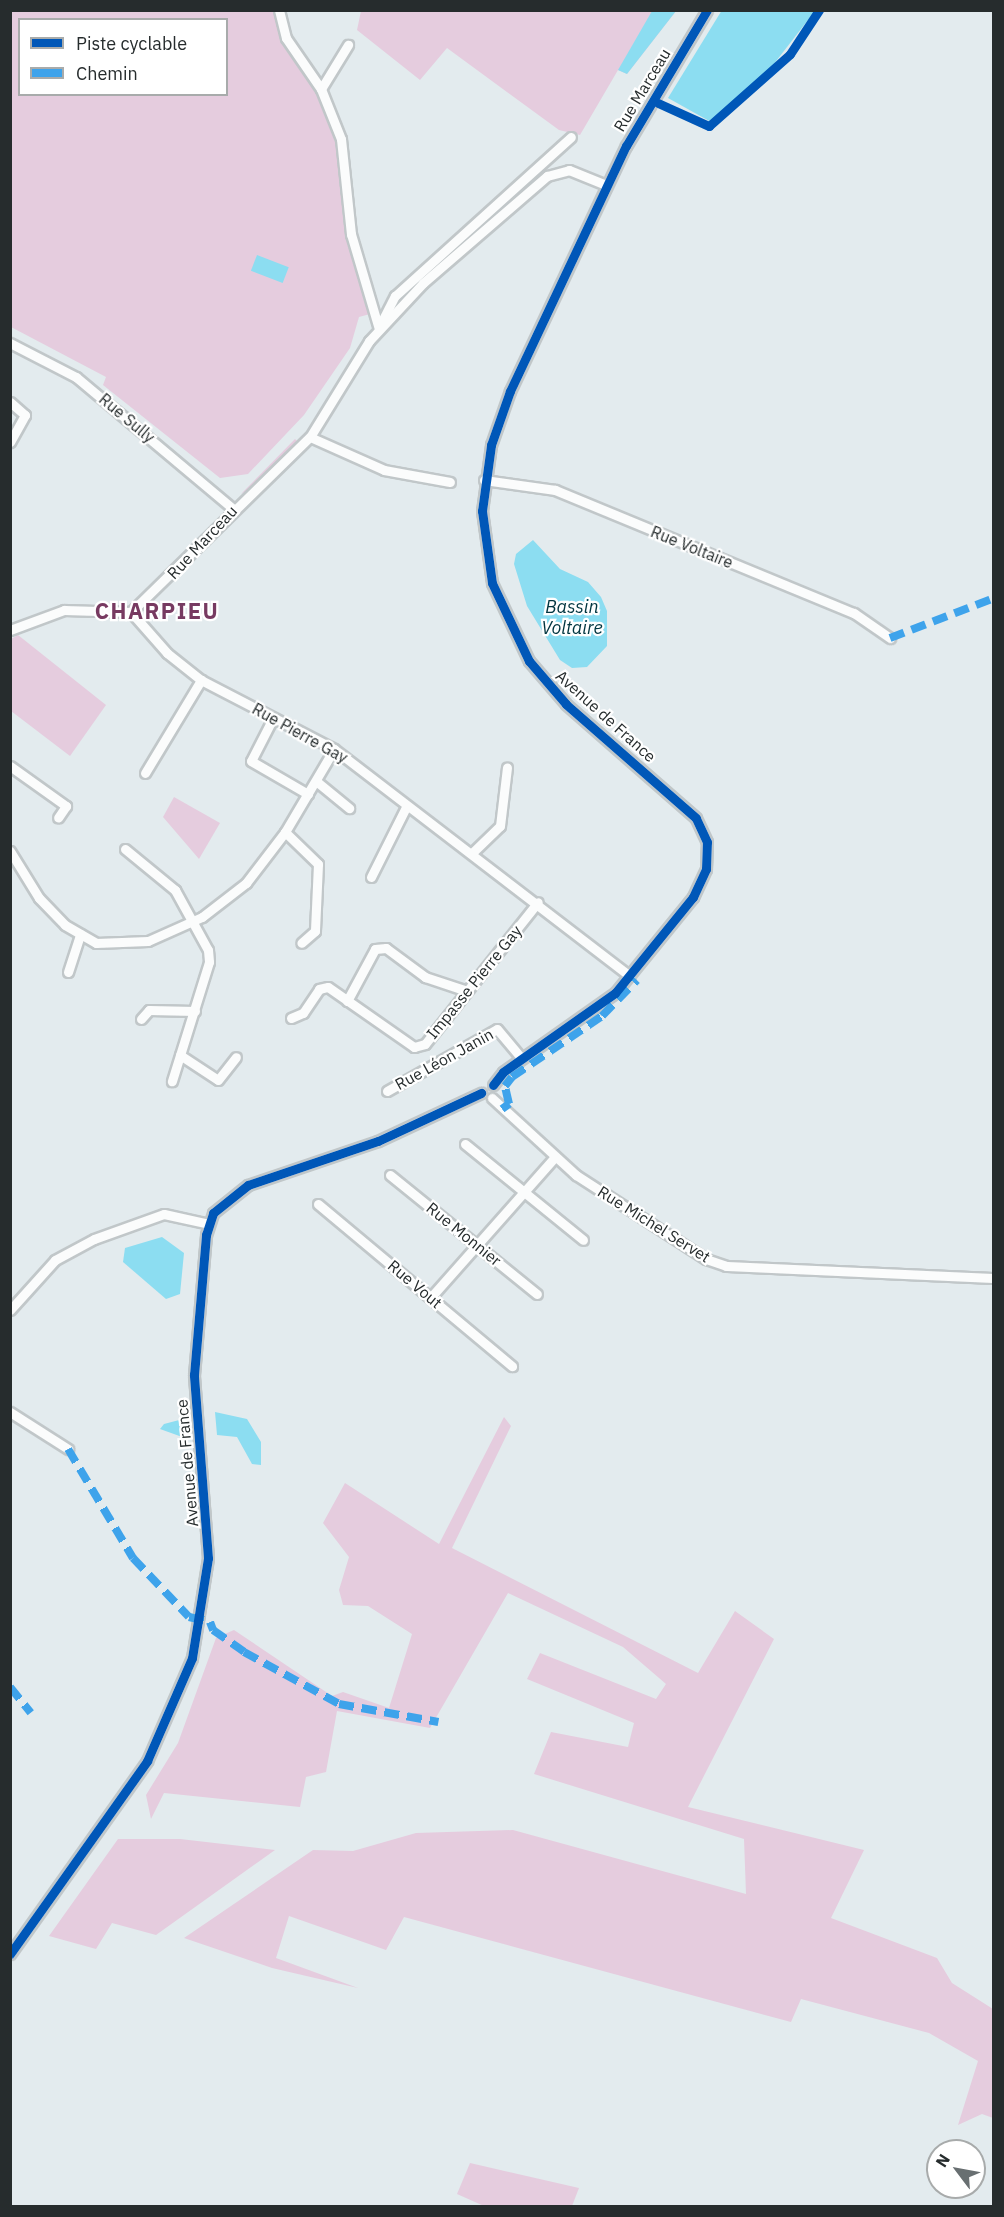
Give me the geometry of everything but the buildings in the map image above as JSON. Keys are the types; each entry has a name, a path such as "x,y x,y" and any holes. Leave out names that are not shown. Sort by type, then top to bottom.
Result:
{"street":[{"path":"279,10 286,38 321,89 341,139 351,234 379,329"},
{"name":"Rue Marceau","path":"379,329 423,283 547,176 570,170 606,186 707,10"},
{"path":"321,89 348,45"},
{"name":"Rue Marceau","path":"131,612 232,508 268,484 310,437 379,329 395,296 571,136"},
{"name":"Avenue de France","path":"10,1954 147,1761 192,1658 208,1558 194,1375 209,1224 222,1202 248,1185 378,1141 481,1093 484,1085 493,1085 521,1058 596,1009 630,976 699,889 706,869 707,842 696,818 679,800 566,704 517,641 486,556 484,480 499,418 606,186"},
{"name":"Rue Sully","path":"10,343 76,377 232,508"},
{"path":"10,402 25,415 10,442"},
{"path":"310,437 384,470 450,482"},
{"name":"Rue Voltaire","path":"484,480 555,490 854,614 890,638"},
{"path":"10,630 64,610 131,612"},
{"name":"Rue Pierre Gay","path":"131,612 167,653 201,680 334,749 406,807 473,852 630,976"},
{"path":"145,773 201,680"},
{"path":"273,718 251,761 308,794"},
{"path":"10,851 39,898 80,934 119,946 148,941 193,922 246,883 285,832 334,749"},
{"path":"10,766 66,806 58,818"},
{"path":"473,852 500,826 507,767"},
{"path":"316,781 349,808"},
{"path":"371,877 406,807"},
{"path":"285,832 318,864 315,932 302,943"},
{"path":"125,849 175,890 193,922 209,962 172,1081"},
{"name":"Impasse Pierre Gay","path":"291,1018 303,1013 319,989 328,987 414,1047 425,1044 538,902"},
{"path":"68,972 80,934"},
{"path":"347,1001 375,949 386,948 425,977 467,991"},
{"path":"141,1019 149,1010 195,1011"},
{"name":"Rue Léon Janin","path":"387,1091 497,1029 521,1058"},
{"path":"180,1055 218,1080 236,1057"},
{"path":"492,1098 493,1085"},
{"name":"Rue Michel Servet","path":"481,1093 492,1098 554,1158 706,1259 726,1266 993,1278"},
{"path":"465,1144 583,1240"},
{"path":"431,1297 554,1158"},
{"name":"Rue Monnier","path":"390,1175 537,1294"},
{"name":"Rue Vout","path":"318,1204 512,1366"},
{"path":"10,1310 55,1260 94,1239 164,1214 209,1224"},
{"path":"10,1412 68,1449"}],"shaded area":[{"path":"10,11 274,11 285,41 318,91 342,162 370,314 359,317 350,348 304,415 248,474 220,478 103,385 106,377 11,327"},
{"path":"361,11 676,11 627,74 618,70 580,135 559,130 447,48 420,80 357,30"},
{"path":"295,439 299,443 265,480 241,494"},
{"path":"18,635 106,705 70,756 11,711 11,639"},
{"path":"174,797 220,823 199,859 163,817"},
{"path":"504,1417 511,1426 452,1548 698,1673 735,1611 774,1639 688,1807 864,1850 831,1918 937,1958 952,1983 993,2009 993,2118 982,2114 958,2125 978,2061 929,2033 801,1999 791,2022 404,1917 386,1950 289,1916 276,1958 358,1988 272,1968 184,1938 313,1850 353,1851 416,1833 513,1830 746,1894 744,1839 534,1774 551,1732 628,1747 634,1723 527,1679 540,1653 656,1699 666,1684 623,1647 508,1593 430,1728 337,1711 326,1772 306,1777 300,1807 164,1793 151,1819 146,1795 178,1743 216,1638 234,1630 332,1696 343,1692 389,1708 412,1634 368,1606 343,1605 339,1590 349,1557 323,1523 345,1483 439,1544"},
{"path":"118,1839 180,1839 275,1850 156,1935 112,1923 96,1949 49,1936"},
{"path":"470,2163 579,2188 572,2206 484,2206 457,2194"}],"water":[{"path":"722,10 815,11 759,83 711,122 668,98"},
{"path":"652,11 676,11 627,74 618,70"},
{"path":"257,255 289,267 283,283 251,271"},
{"name":"Bassin Voltaire","path":"533,540 560,569 588,582 601,597 607,611 607,646 587,667 572,668 560,660 527,606 514,564 516,554"},
{"path":"162,1237 184,1253 180,1294 166,1299 123,1262 125,1248"},
{"path":"215,1412 247,1419 261,1442 261,1465 252,1464 237,1437 217,1435"},
{"path":"183,1419 185,1438 160,1429 164,1424"}],"marked path":[{"path":"890,638 994,598"},
{"path":"502,1109 509,1104 505,1086 512,1077 602,1016 637,980"},
{"path":"68,1449 133,1558 189,1617 210,1622 213,1630 244,1652 339,1704 438,1722"},
{"path":"10,1687 31,1713"}],"cycle path":[{"path":"493,1085 503,1072 615,993 693,897 706,869 707,842 696,818 566,704 529,661 492,583 482,511 491,445 510,391 626,146 707,10"},
{"path":"658,103 709,126 790,54 819,10"},
{"path":"10,1954 147,1761 192,1658 208,1558 194,1375 206,1235 213,1213 248,1185 378,1141 481,1093"}],"district":[{"name":"CHARPIEU","path":"157,611"}]}
